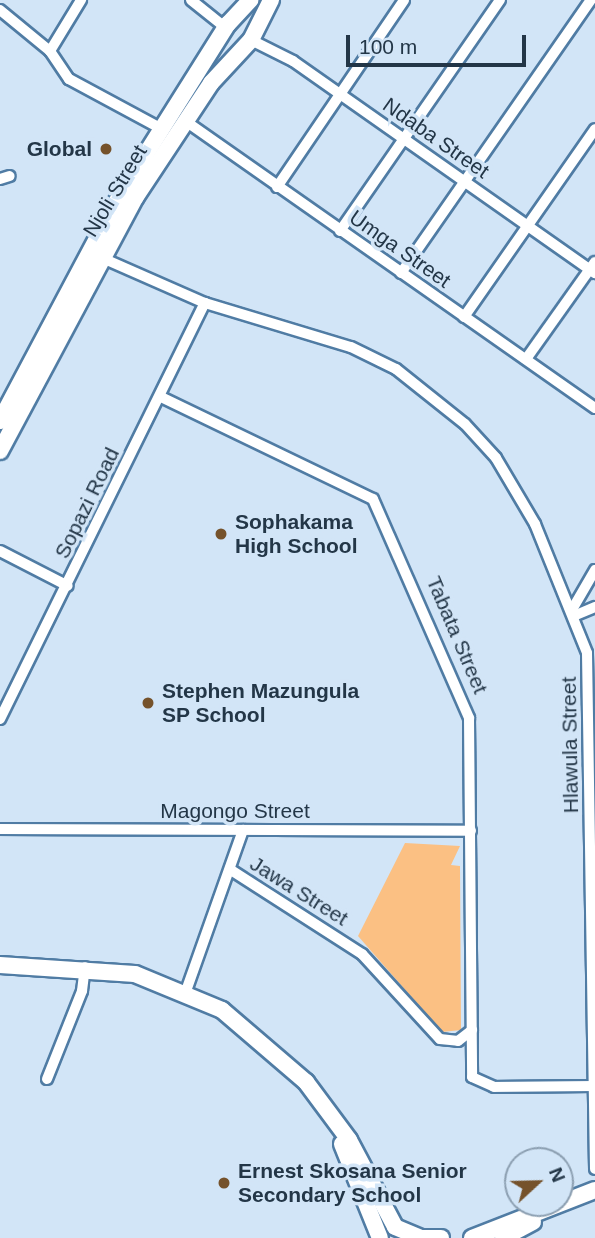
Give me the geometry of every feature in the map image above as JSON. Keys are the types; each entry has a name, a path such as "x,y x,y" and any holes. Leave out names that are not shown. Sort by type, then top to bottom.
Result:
{"street":[{"path":"50,51 81,0"},
{"path":"191,0 248,39"},
{"name":"Njoli Street","path":"78,284 162,129 229,27 250,0"},
{"path":"248,39 271,0"},
{"path":"277,187 404,0"},
{"path":"340,231 500,0"},
{"path":"401,272 591,0"},
{"name":"Njoli Street","path":"0,10 50,51 78,85 162,129"},
{"path":"229,27 248,39"},
{"name":"Njoli Street","path":"78,284 100,257 184,120 248,39"},
{"name":"Ndaba Street","path":"248,39 340,94 593,268"},
{"name":"Umga Street","path":"184,120 464,317 593,403"},
{"path":"464,317 595,129"},
{"name":"Hlawula Street","path":"100,257 205,303 351,347 434,395 496,458 575,612 591,655 594,715 594,891 589,1086 595,1168"},
{"path":"526,359 593,268"},
{"path":"0,421 78,284"},
{"path":"0,450 78,284"},
{"name":"Sopazi Road","path":"0,719 68,586 205,303"},
{"name":"Tabata Street","path":"161,397 373,499 465,700 471,831 472,1030 475,1082 589,1086"},
{"path":"0,551 68,586"},
{"path":"575,612 595,570"},
{"path":"575,612 595,607"},
{"name":"Magongo Street","path":"0,830 471,831"},
{"name":"Jawa Street","path":"186,991 243,830"},
{"name":"Jawa Street","path":"231,870 347,944 389,979 440,1039 458,1041 472,1030"},
{"path":"0,965 85,967 135,974 186,991 267,1043 335,1122 395,1227 418,1238 441,1238"},
{"path":"47,1079 82,991 85,967"},
{"path":"335,1122 380,1238"},
{"path":"574,1198 595,1190"},
{"path":"472,1238 525,1217"},
{"path":"503,1238 540,1217"}],"shaded area":[{"path":"405,843 460,846 451,865 460,866 461,1030 442,1032 358,936"}],"place":[{"name":"Global","path":"106,149"},
{"name":"Sophakama High School","path":"221,534"},
{"name":"Stephen Mazungula SP School","path":"148,703"},
{"name":"Ernest Skosana Senior Secondary School","path":"224,1183"}]}
